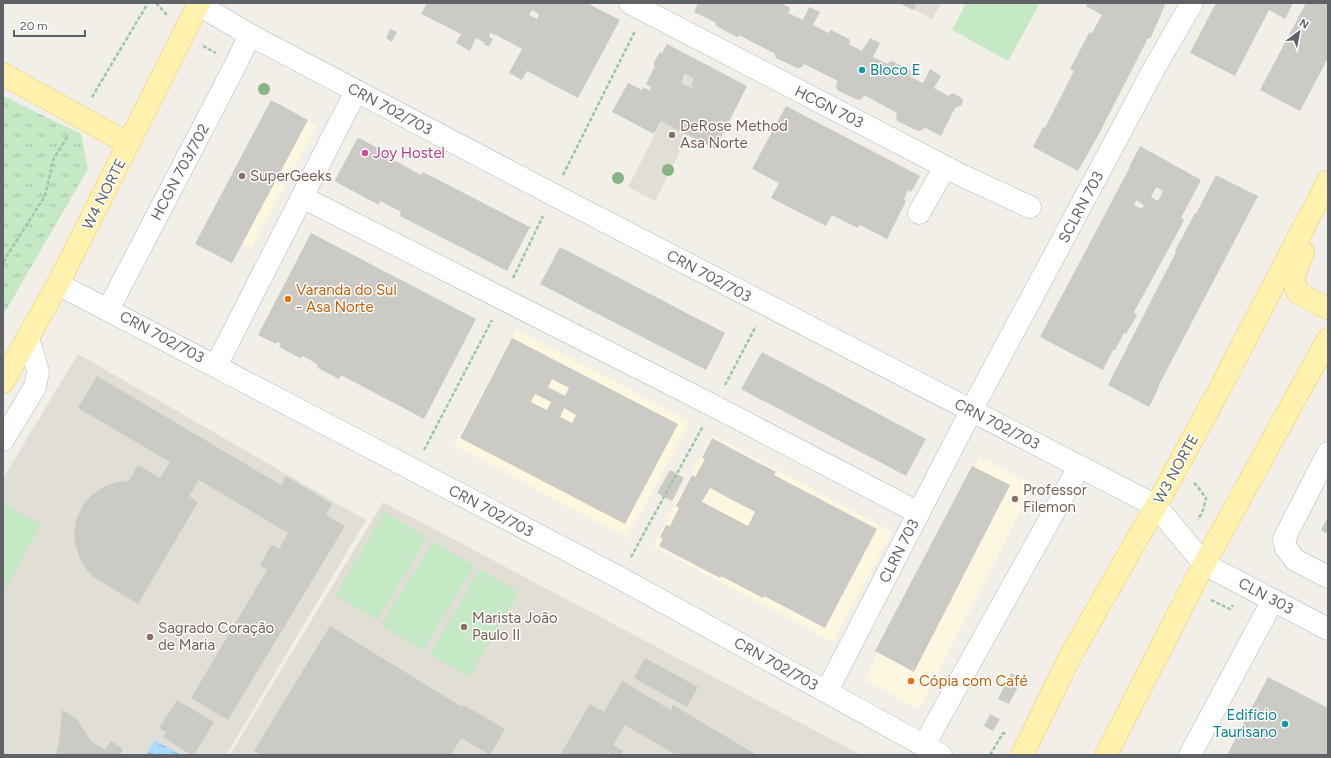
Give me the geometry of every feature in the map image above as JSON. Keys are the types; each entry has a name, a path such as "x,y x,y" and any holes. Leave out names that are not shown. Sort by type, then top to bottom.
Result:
{"main road":[{"name":"W4 NORTE","path":"3,382 58,284 199,4"},
{"path":"3,74 129,144"},
{"path":"1328,182 1293,278 1298,293 1328,308"},
{"name":"W3 NORTE","path":"1022,755 1071,655 1156,506 1218,392 1328,182"},
{"path":"1106,755 1204,564 1328,339"}],"street":[{"name":"SCLRN 703","path":"972,411 1155,67 1192,3"},
{"name":"CRN 702/703","path":"199,4 250,35 554,195 1156,506 1204,564"},
{"name":"HCGN 703","path":"638,7 944,167 1030,207"},
{"name":"HCGN 703/702","path":"108,310 250,35"},
{"path":"216,366 356,91"},
{"path":"919,213 944,167"},
{"path":"302,197 714,406 919,513"},
{"name":"CRN 702/703","path":"58,284 620,578 933,750"},
{"path":"3,440 34,387 38,371 28,337"},
{"name":"CLRN 703","path":"827,691 972,411"},
{"path":"1328,453 1284,539 1286,548 1295,560 1328,578"},
{"path":"933,750 1079,467"},
{"name":"CLN 303","path":"1204,564 1328,629"},
{"path":"1190,755 1273,600"}],"path":[{"path":"414,470 503,299 554,195 638,7"},
{"path":"620,578 767,306"}],"shaded area":[{"path":"902,3 941,3 932,19"},
{"name":"DeRose Method Asa Norte","path":"691,64 717,78 655,201 628,187"},
{"path":"273,102 317,126 251,248 207,224"},
{"path":"516,329 690,422 627,538 454,445"},
{"name":"Sagrado Coração de Maria","path":"78,354 366,520 226,755 3,755 3,478"},
{"path":"712,435 892,532 833,642 653,546"},
{"path":"979,456 1034,485 919,709 864,680"},
{"name":"Marista João Paulo II","path":"383,502 861,755 235,755 231,753"}],"green space":[{"path":"966,3 1040,3 1008,61 952,30"},
{"path":"3,96 81,134 88,169 3,315"},
{"path":"3,503 41,525 5,589 3,588"},
{"path":"385,512 427,537 377,620 335,595"},
{"path":"433,542 474,566 423,650 381,625"},
{"path":"480,569 519,592 469,677 430,654"}],"water":[{"path":"155,740 181,755 146,755"}],"building":[{"path":"427,3 587,3 620,20 578,98 527,71 522,80 509,73 522,49 496,35 490,33 489,37 493,39 489,47 476,38 470,51 456,43 461,34 421,14","holes":["532,10 539,14 537,19 529,15"]},
{"name":"Bloco E","path":"698,3 780,3 789,7 790,10 788,13 803,20 809,7 820,12 813,25 828,33 831,30 849,39 849,44 862,51 870,38 880,43 873,57 888,64 892,61 910,70 911,74 909,76 923,83 930,69 941,76 934,88 949,96 952,93 962,98 963,102 961,106 955,108 941,136 924,127 923,130 918,131 897,121 897,113 864,95 862,99 858,100 837,90 836,84 838,81 804,64 802,67 797,68 776,58 774,52 754,43 741,36 742,35 737,37 716,26 715,21 714,22 694,12"},
{"path":"899,3 917,3 913,10"},
{"path":"1088,3 1166,3 1150,39 1148,38 1100,132 1078,171 1033,147 1043,127 1045,128 1074,71 1070,69 1089,33 1092,33 1102,15 1086,6"},
{"path":"1216,3 1293,3 1285,19 1269,10 1235,76 1190,53"},
{"path":"1306,3 1328,3 1328,58 1300,111 1260,90"},
{"path":"390,29 397,32 392,42 386,38"},
{"path":"667,44 747,86 715,149 661,121 654,134 612,112 628,83 642,90 644,87 650,91 651,87 646,84 655,66 653,64 660,52 662,53","holes":["685,74 694,78 691,86 694,88 693,89 681,83"]},
{"path":"271,100 308,120 232,263 195,244"},
{"path":"786,106 920,176 911,192 908,190 904,200 906,201 887,239 860,225 858,228 832,215 826,226 771,198 779,183 752,169"},
{"path":"359,138 391,155 390,158 421,175 423,172 530,227 507,271 400,216 401,212 380,201 379,205 336,182 335,180 357,139"},
{"path":"1140,146 1201,180 1181,218 1184,220 1134,312 1137,315 1126,334 1124,333 1115,350 1113,350 1103,370 1040,337","holes":["1156,187 1163,191 1158,201 1151,197","1136,200 1144,205 1142,209 1134,205"]},
{"path":"1216,175 1258,196 1149,407 1108,385 1176,252 1175,251"},
{"path":"311,233 476,319 424,419 341,375 339,379 318,368 317,364 303,356 300,358 279,347 281,343 277,342 276,344 258,335"},
{"path":"560,247 725,333 706,370 540,284"},
{"path":"512,338 678,424 625,524 460,438","holes":["552,379 569,388 565,396 548,387","535,394 551,402 547,410 531,402","564,408 576,415 572,423 560,417"]},
{"path":"762,352 926,439 906,476 741,389"},
{"path":"97,376 281,485 286,476 332,504 326,515 345,526 228,720 191,698 267,570 260,565 270,547 272,545 279,549 288,533 199,480 189,496 198,502 138,604 92,576 80,559 75,542 74,532 76,520 84,503 105,486 118,482 129,481 138,465 160,478 170,462 78,408"},
{"path":"712,438 776,472 774,475 877,529 825,628 764,596 763,598 721,576 720,578 659,546 663,539 660,537 666,525 670,526 679,508 676,506 692,475 695,477 705,459 702,458","holes":["710,488 755,512 748,526 702,502"]},
{"path":"972,466 1010,485 914,672 875,651"},
{"path":"670,470 684,478 672,501 657,493"},
{"path":"1328,517 1328,534 1321,530"},
{"path":"330,626 462,707 464,705 505,729 490,755 461,738 451,755 261,755 254,751"},
{"path":"645,658 698,687 687,707 634,678"},
{"path":"1011,673 1022,679 1009,704 998,699"},
{"name":"Edifício Taurisano","path":"1268,677 1328,708 1328,755 1227,755"},
{"path":"622,681 671,710 673,705 757,755 676,755 625,725 613,745 623,751 620,755 612,755 608,752 607,755 560,755 590,704 604,712"},
{"path":"177,700 214,722 194,755 191,755 163,737 166,732 159,728"},
{"path":"62,710 76,718 91,741 105,750 111,741 123,749 120,755 56,755 59,742"},
{"path":"990,714 1000,719 993,731 984,726"}],"place":[{"name":"Bloco E","path":"862,70"},
{"name":"DeRose Method Asa Norte","path":"672,135"},
{"name":"Joy Hostel","path":"365,153"},
{"name":"SuperGeeks","path":"242,176"},
{"name":"Varanda do Sul - Asa Norte","path":"288,299"},
{"name":"Professor Filemon","path":"1015,499"},
{"name":"Marista João Paulo II","path":"464,627"},
{"name":"Sagrado Coração de Maria","path":"150,637"},
{"name":"Cópia com Café","path":"911,681"},
{"name":"Edifício Taurisano","path":"1285,724"}]}
